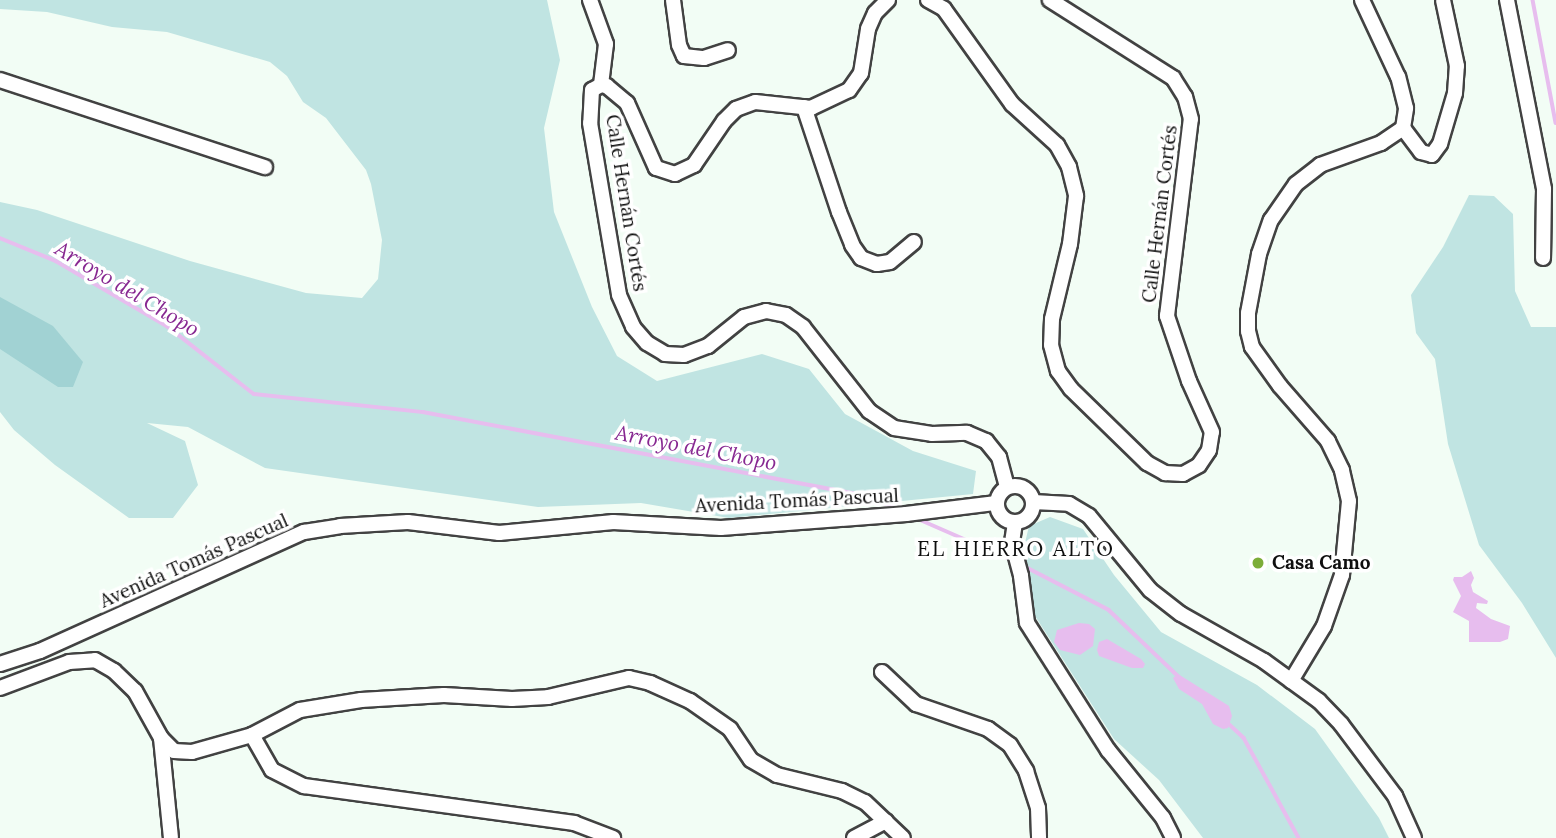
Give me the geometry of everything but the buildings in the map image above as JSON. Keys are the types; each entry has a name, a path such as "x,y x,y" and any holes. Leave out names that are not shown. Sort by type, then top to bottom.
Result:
{"street":[{"path":"590,0 606,44 601,85"},
{"path":"673,0 679,44 684,56 704,58 728,50"},
{"name":"Calle Hernán Cortés","path":"888,0 875,13 868,29 861,73 849,90 811,108 755,102 736,109 724,121 694,165 675,174 656,168 627,103 607,86 601,85 592,90 590,123 619,295 633,327 647,343 665,354 684,355 708,346 744,317 766,311 786,316 803,327 869,411 894,428 932,434 967,433 986,441 999,457 1007,486"},
{"name":"Calle Hernán Cortés","path":"928,0 944,9 1012,104 1057,145 1069,167 1076,196 1070,244 1052,319 1051,345 1058,371 1071,389 1147,463 1165,473 1184,474 1199,465 1209,450 1212,432 1189,381 1167,316 1191,119 1185,97 1172,78 1050,0"},
{"path":"1362,0 1398,77 1406,108 1403,128 1421,152 1432,156 1440,144 1455,93 1457,66 1443,0"},
{"path":"1507,0 1544,189 1543,258"},
{"path":"0,80 265,167"},
{"path":"804,107 839,212 852,245 861,258 877,264 890,262 914,242"},
{"path":"1292,681 1324,626 1342,575 1349,501 1342,470 1328,441 1280,386 1252,347 1248,331 1248,313 1259,254 1271,220 1296,184 1320,165 1381,143 1403,128"},
{"path":"1007,486 1019,486 1029,492 1033,502 1031,513 1024,520 1015,523 1000,517 996,503 999,493 1007,486"},
{"path":"1033,502 1069,503 1089,516 1150,590 1171,606 1264,661 1319,701 1341,724 1395,796 1415,838"},
{"name":"Avenida Tomás Pascual","path":"0,664 40,651 304,533 340,526 408,522 499,533 613,522 721,528 905,514 996,503"},
{"path":"1015,523 1012,542 1021,576 1027,623 1108,750 1163,818 1174,838"},
{"path":"0,688 69,662 95,660 114,671 135,691 161,738 174,751 192,752 252,735 300,710 361,700 444,695 512,699 548,697 629,678 650,683 690,701 730,729 751,760 777,775 842,791 865,802 903,838"},
{"path":"882,672 916,704 988,729 1010,745 1026,771 1038,808 1039,838"},
{"path":"252,735 272,770 304,786 575,823 612,838"},
{"path":"161,738 170,838"},
{"path":"854,838 886,821"}],"shaded area":[{"path":"0,0 547,0 560,60 544,128 554,212 592,307 617,356 657,381 762,354 809,369 845,414 913,451 976,471 973,494 729,518 641,503 538,507 265,468 188,427 147,423 185,441 198,485 173,518 129,518 55,465 14,430 0,412 0,202 37,210 190,261 306,293 362,298 378,279 382,240 371,184 366,170 326,118 303,102 287,76 270,62 167,32 112,27 47,12 0,9"},
{"path":"1469,195 1494,196 1513,214 1515,291 1531,327 1556,327 1556,658 1522,603 1479,545 1448,444 1435,359 1416,333 1411,295 1443,247"},
{"path":"0,297 53,326 83,362 73,387 58,387 0,349"},
{"path":"1050,517 1083,529 1114,575 1161,632 1257,685 1315,729 1379,818 1389,838 1203,838 1159,780 1114,739 1035,616 1024,547 1029,526"},
{"path":"1471,571 1474,578 1471,585 1473,592 1488,601 1487,604 1477,603 1476,608 1491,619 1510,626 1508,639 1500,642 1469,642 1469,621 1453,612 1461,596 1453,580 1454,577 1462,577"},
{"path":"1079,623 1089,624 1095,629 1093,646 1080,655 1060,650 1054,642 1057,630"},
{"path":"1107,639 1141,659 1145,664 1143,668 1132,668 1099,656 1099,642"},
{"path":"1178,674 1229,706 1232,716 1228,728 1223,729 1213,724 1202,704 1179,689 1173,678"}],"waterway":[{"path":"1533,0 1556,123"},
{"name":"Arroyo del Chopo","path":"0,238 56,261 167,326 254,394 423,412 867,496 897,509"},
{"name":"Arroyo del Chopo","path":"916,518 1012,560"},
{"name":"Arroyo del Chopo","path":"1022,565 1109,610 1179,677"},
{"name":"Arroyo del Chopo","path":"1228,723 1244,738 1299,838"}],"place":[{"name":"Casa Camo","path":"1258,563"}],"district":[{"name":"EL HIERRO ALTO","path":"1016,549"}]}
